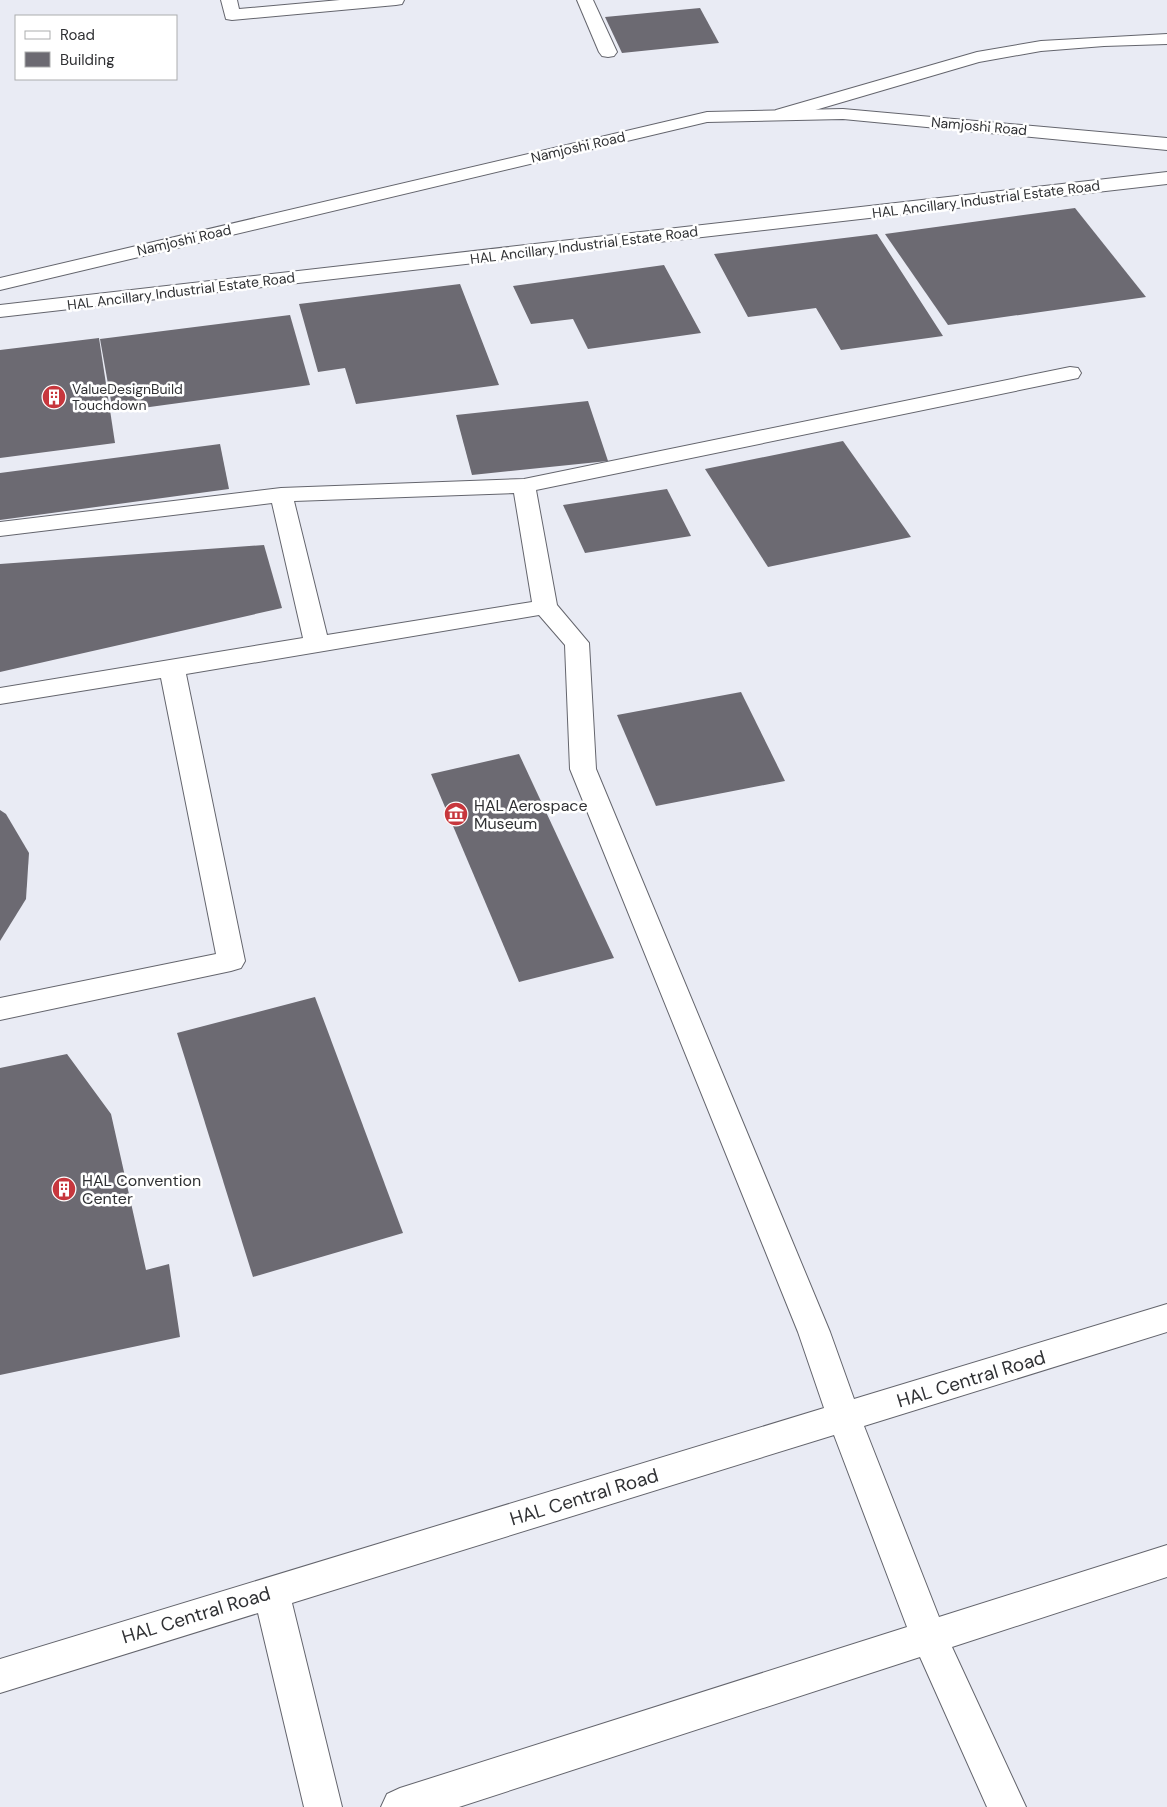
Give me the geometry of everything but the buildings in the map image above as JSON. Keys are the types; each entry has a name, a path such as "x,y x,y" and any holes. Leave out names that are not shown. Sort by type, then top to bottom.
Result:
{"street":[{"path":"229,0 232,14 396,0"},
{"path":"585,0 608,52"},
{"path":"782,114 978,57 1041,46 1167,38"},
{"name":"Namjoshi Road","path":"0,284 707,117 843,114 1167,144"},
{"name":"HAL Ancillary Industrial Estate Road","path":"0,311 1167,178"},
{"path":"0,529 281,495 524,486 1070,373"},
{"path":"524,486 545,607 577,644 583,769 814,1332 844,1418 929,1637 1007,1807"},
{"path":"281,495 317,644"},
{"path":"0,696 545,607"},
{"path":"0,1009 231,961 172,668"},
{"name":"HAL Central Road","path":"0,1676 1167,1318"},
{"path":"400,1807 1167,1561"},
{"path":"271,1592 323,1807"}],"place":[{"name":"ValueDesignBuild Touchdown","path":"54,397"},
{"name":"HAL Aerospace Museum","path":"456,814"},
{"name":"HAL Convention Center","path":"64,1189"}]}
